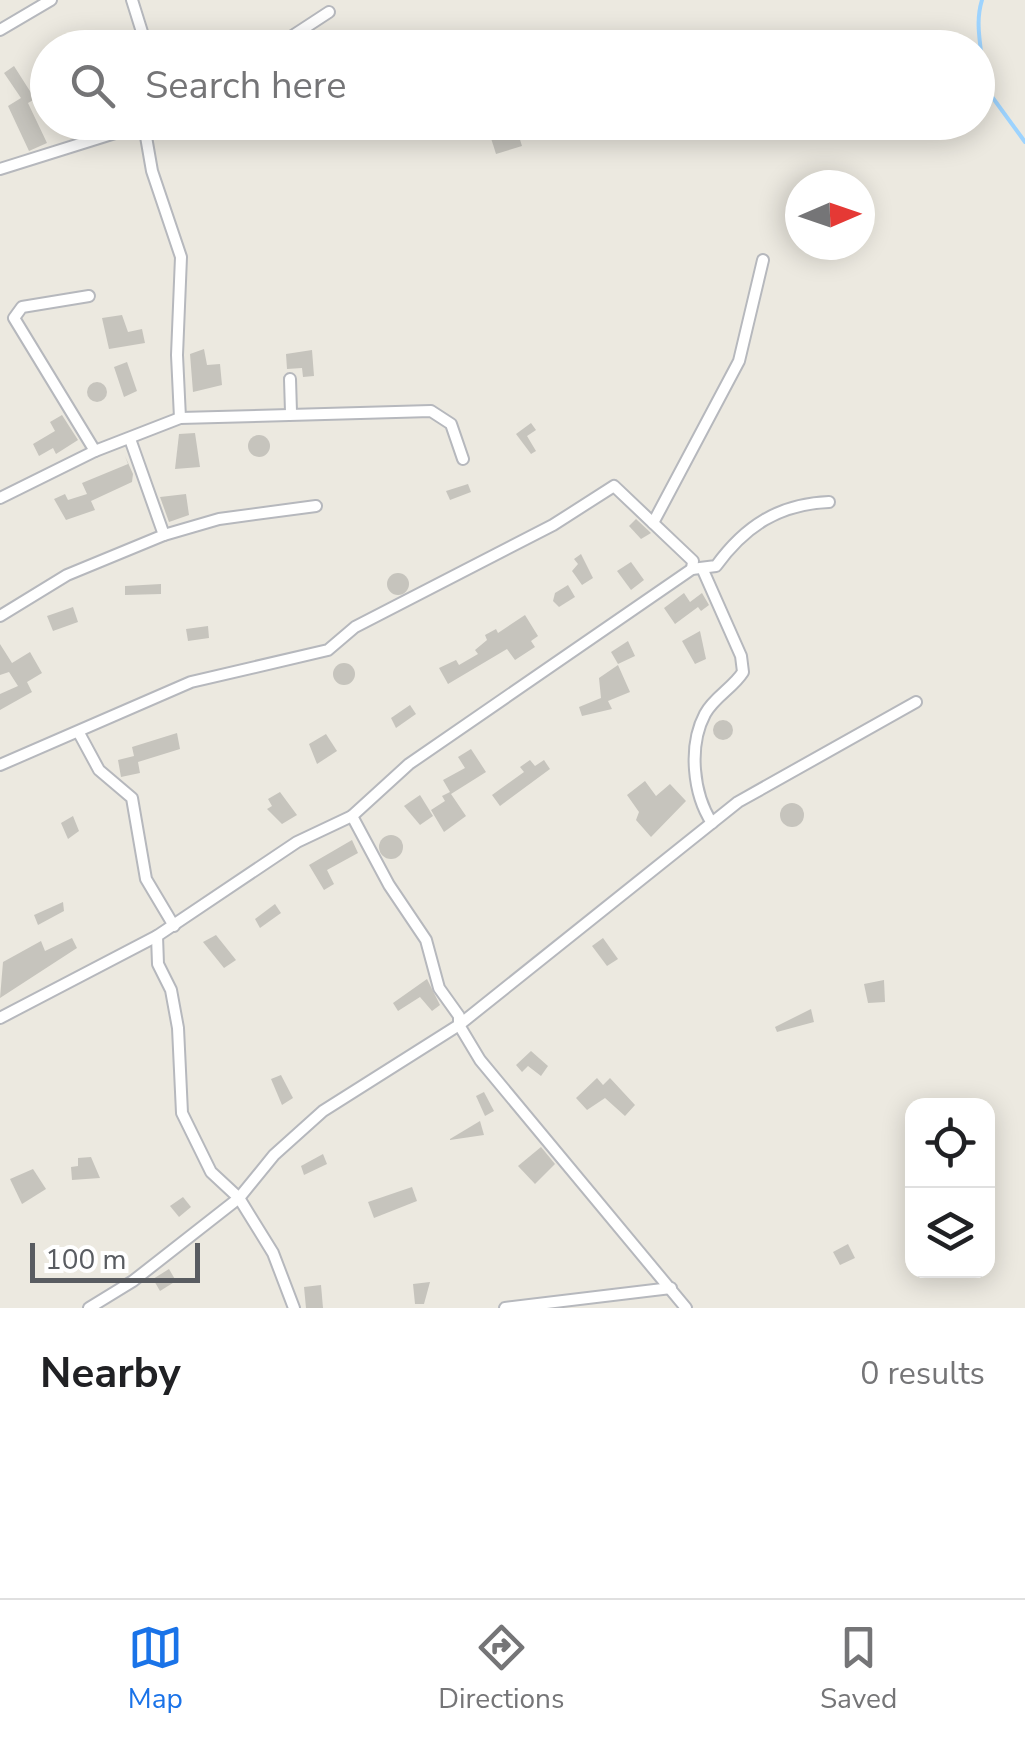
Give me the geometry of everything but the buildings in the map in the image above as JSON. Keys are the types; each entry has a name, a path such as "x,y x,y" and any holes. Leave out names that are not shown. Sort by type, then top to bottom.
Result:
{"street":[{"path":"0,30 51,0"},
{"path":"132,0 141,30"},
{"path":"302,30 329,12"},
{"path":"0,169 92,140"},
{"path":"149,140 152,171 181,257 180,418"},
{"path":"653,522 739,361 763,260"},
{"path":"89,296 22,308 14,318 95,451"},
{"path":"290,379 291,412"},
{"path":"0,498 95,451 180,418 431,411 451,424 463,459"},
{"path":"130,439 164,536"},
{"path":"0,765 79,734 190,682 328,650 355,627 553,525 614,486 693,561 740,656 743,672 705,714 699,737 696,786 699,803 712,822"},
{"path":"0,1018 157,936 297,842 352,816 409,764 697,568 716,566 750,527 779,510 829,502"},
{"path":"0,616 67,575 164,536 219,519 316,506"},
{"path":"89,1308 133,1281 239,1198 274,1155 323,1111 460,1025 738,802 916,702"},
{"path":"79,734 99,770 132,798 146,879 174,926"},
{"path":"352,816 389,885 426,940 439,988 460,1016 460,1025 519,1110 686,1308"},
{"path":"157,936 158,964 171,990 178,1028 182,1112 211,1172 239,1198 273,1253 294,1308"},
{"path":"505,1308 671,1288"}],"waterway":[{"path":"980,30 982,0"},
{"path":"995,101 1025,142"}]}
